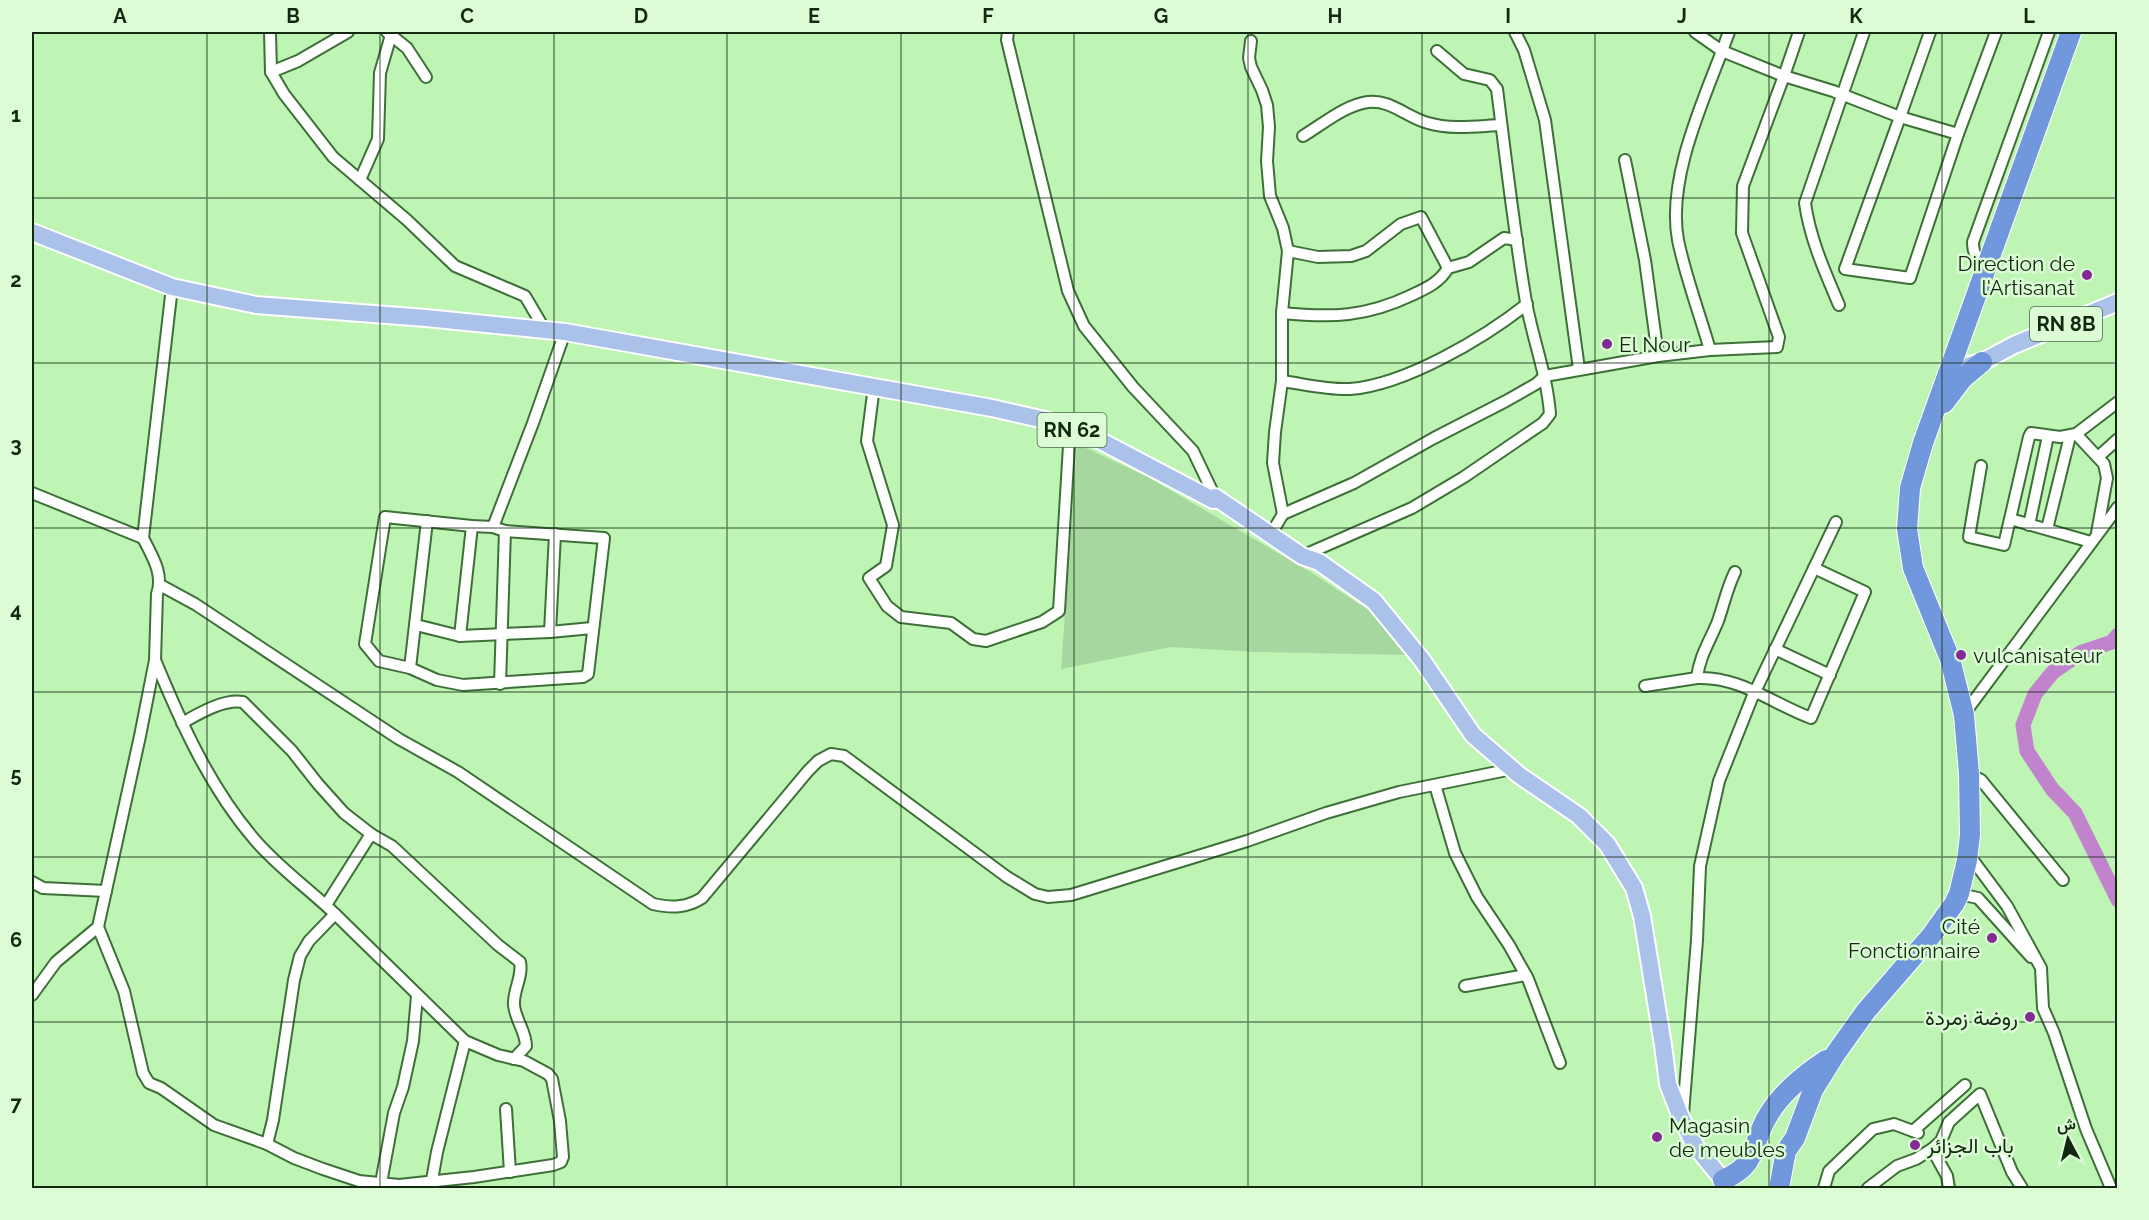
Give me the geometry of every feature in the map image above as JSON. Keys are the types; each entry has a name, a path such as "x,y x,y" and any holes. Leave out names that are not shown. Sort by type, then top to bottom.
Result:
{"highway":[{"path":"1779,1188 1786,1150 1795,1138 1813,1090 1866,1011 1931,936 1959,894 1966,867 1970,835 1969,774 1964,715 1958,685 1941,636 1913,568 1907,529 1910,488 1923,443 2071,32"},
{"path":"1932,420 1955,388 1982,362"},
{"path":"1725,1184 1749,1163 1757,1138 1769,1114 1787,1091 1836,1053"},
{"path":"1791,1188 1796,1152 1795,1138"}],"main road":[{"name":"RN 62","path":"32,232 172,288 256,305 450,320 565,332 992,408 1049,421 1099,440 1213,500 1215,497 1302,556 1319,562 1374,601 1422,660 1473,735 1512,769 1579,816 1607,844 1634,888 1642,916 1668,1084 1682,1120 1696,1147 1725,1184"},
{"name":"RN 8B","path":"1954,358 1963,366 1982,362 2014,345 2118,302"},
{"name":"RN 8B","path":"1954,358 1977,355 2014,345"}],"street":[{"path":"270,32 272,72 284,94 333,157 407,220 455,266 525,296 545,330"},
{"path":"272,72 298,61 348,32"},
{"path":"1008,32 1007,40 1068,291 1084,326 1133,387 1193,452 1215,497"},
{"path":"1515,32 1524,51 1545,120 1580,369"},
{"path":"1695,32 1722,51 1784,76 1900,117 1958,134"},
{"path":"1710,350 1678,240 1676,209 1684,154 1729,32"},
{"path":"1271,534 1283,514 1354,483 1506,401 1536,384 1545,376 1658,356 1710,350 1777,347 1779,337 1742,233 1743,186 1799,32"},
{"path":"1839,306 1823,270 1808,226 1805,203 1864,32"},
{"path":"1845,269 1930,32"},
{"path":"1823,270 1845,269 1910,278 1958,134 1996,32"},
{"path":"1987,265 1975,257 1973,242 2049,32"},
{"path":"360,180 378,140 380,73 389,33 407,48 426,77"},
{"path":"1251,41 1249,58 1251,68 1267,105 1269,128 1267,161 1270,196 1283,228 1288,251 1282,313 1282,381 1273,463 1283,514"},
{"path":"2043,48 2063,55"},
{"path":"1302,556 1412,508 1464,477 1543,423 1550,414 1545,376 1535,344 1527,304 1497,89 1490,80 1464,74 1437,51"},
{"path":"1303,136 1346,109 1368,102 1381,103 1425,123 1442,127 1501,125"},
{"path":"2010,140 2030,147"},
{"path":"1625,160 1645,260 1658,356"},
{"path":"1288,251 1318,256 1351,256 1366,251 1401,224 1421,217 1448,268"},
{"path":"1282,313 1328,316 1372,311 1396,303 1442,279 1448,268 1469,262 1504,238 1517,240"},
{"path":"155,660 182,723 207,771 255,840 326,905 465,1041 498,1055 524,1061 548,1074 552,1079 560,1121 563,1157 561,1161 553,1165 510,1172 399,1185 359,1180 294,1158 267,1144 214,1125 161,1088 149,1083 143,1073 124,991 98,927 155,660 157,594 160,585 156,563 143,538 172,288"},
{"path":"1282,381 1347,389 1373,387 1466,345 1504,322 1527,304"},
{"path":"493,527 565,332"},
{"path":"874,386 867,441 893,525 886,566 869,578 887,606 901,617 951,623 978,641 986,641 1042,622 1059,611 1070,429"},
{"path":"1981,466 1969,537 2004,545 2031,433 2048,436 2073,435 2118,402"},
{"path":"2073,435 2098,458 2106,470 2107,478 2094,538"},
{"path":"2047,530 2073,435"},
{"path":"2029,525 2048,436"},
{"path":"2098,458 2118,439"},
{"path":"2107,478 2118,469"},
{"path":"32,493 143,538"},
{"path":"1964,715 2118,507"},
{"path":"384,517 472,526 493,527 505,531 604,538 588,674 583,677 463,686 436,680 410,668 379,661 365,644 384,517"},
{"path":"2010,519 2047,530 2094,538"},
{"path":"410,668 427,521"},
{"path":"1682,1120 1697,940 1700,866 1719,781 1755,691 1836,522"},
{"path":"460,636 472,526"},
{"path":"500,684 505,531"},
{"path":"550,632 555,534"},
{"path":"1646,686 1697,678 1712,678 1755,691 1811,718 1865,592 1814,568"},
{"path":"1697,678 1698,665 1735,572"},
{"path":"160,585 195,604 399,739 458,772 653,904 668,907 684,907 702,898 808,771 818,761 831,754 844,756 1007,877 1035,894 1048,897 1071,895 1247,841 1326,813 1399,792 1512,769"},
{"path":"416,625 460,636 592,628"},
{"path":"1775,649 1830,675"},
{"path":"182,723 227,703 243,702 292,751 345,813 392,846 519,962 521,972 514,1006 526,1040 526,1047 514,1059"},
{"path":"1969,774 1981,780 2063,880"},
{"path":"1435,785 1455,853 1477,897 1526,975 1560,1063"},
{"path":"326,905 372,834"},
{"path":"1966,867 1994,889 2007,906 2041,968 2043,1008 2054,1033 2086,1129 2111,1188"},
{"path":"32,882 43,888 106,891"},
{"path":"1959,894 1978,898 2041,968"},
{"path":"267,1144 300,956 309,941 335,914"},
{"path":"32,995 56,962 98,927"},
{"path":"1465,986 1526,975"},
{"path":"381,1183 394,1113 403,1087 413,1041 417,996"},
{"path":"432,1180 465,1041"},
{"path":"1824,1188 1829,1171 1873,1128 1894,1124 1915,1132 1965,1085"},
{"path":"1868,1188 1897,1166 1916,1159 1932,1149 1941,1141 1949,1122 1980,1094 2012,1172 2022,1188"},
{"path":"506,1108 510,1172"},
{"path":"1932,1149 1947,1176 1949,1188"},
{"path":"2012,1172 2013,1188"}],"green space":[{"path":"1077,444 1146,476 1309,571 1370,611 1408,655 1256,652 1171,647 1061,669"}],"waterway":[{"path":"2118,635 2112,642 2082,652 2053,672 2035,694 2023,725 2027,751 2052,789 2075,813 2118,900"}],"place":[{"name":"Direction de l'Artisanat","path":"2087,275"},
{"name":"El Nour","path":"1607,344"},
{"name":"vulcanisateur","path":"1961,655"},
{"name":"Cité Fonctionnaire","path":"1992,938"},
{"name":"روضة زمردة","path":"2030,1017"},
{"name":"Magasin de meubles","path":"1657,1137"},
{"name":"باب الجزائر","path":"1915,1145"}]}
